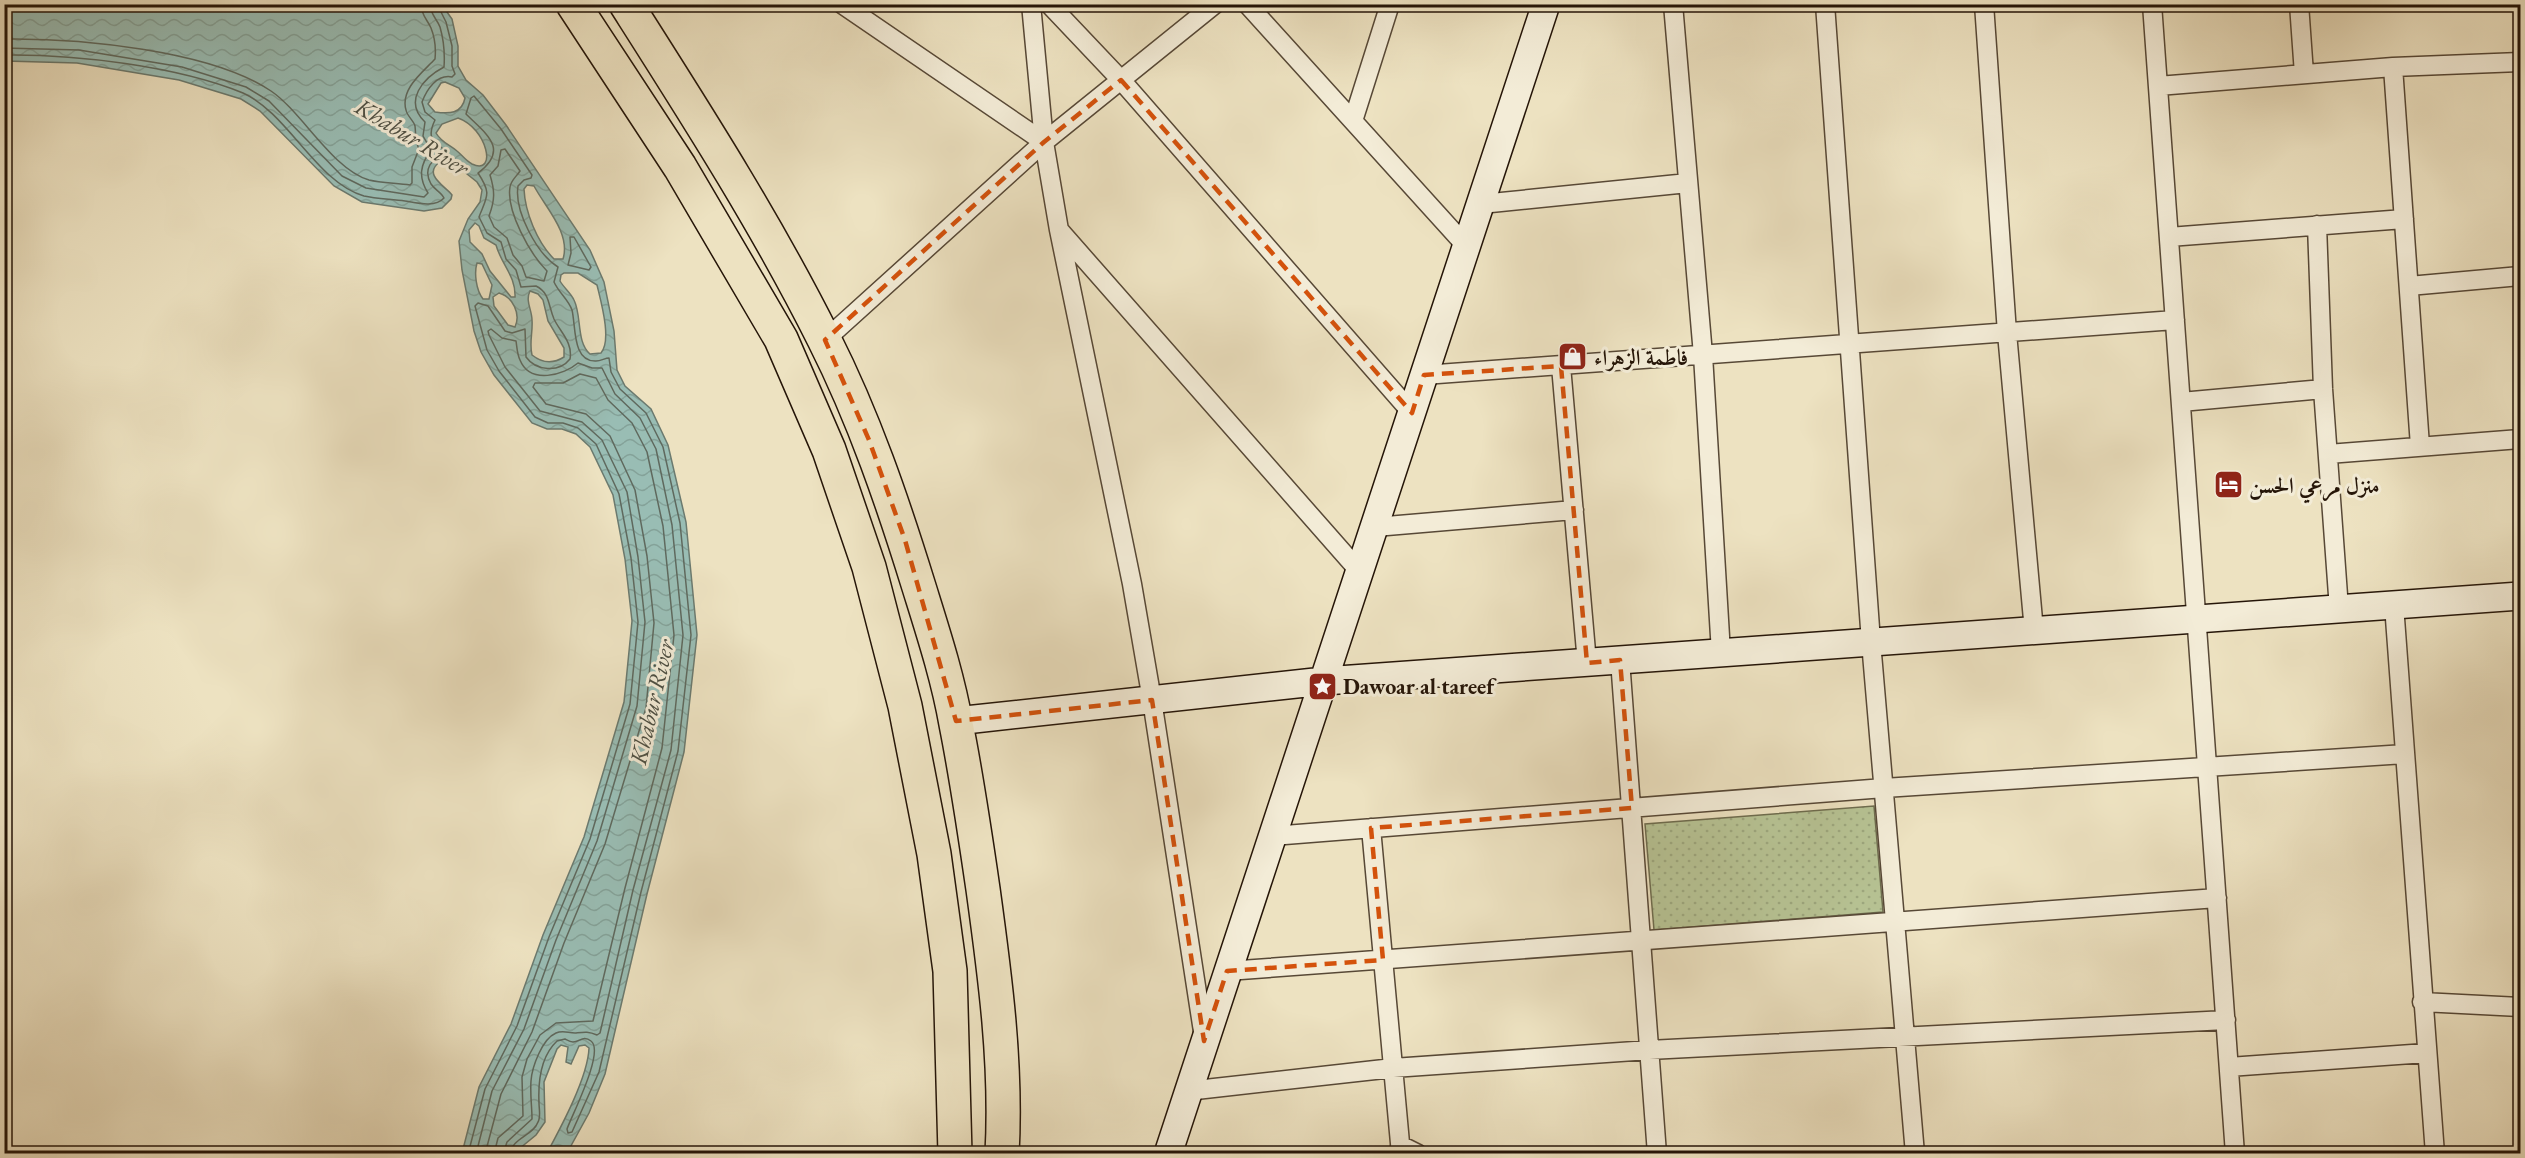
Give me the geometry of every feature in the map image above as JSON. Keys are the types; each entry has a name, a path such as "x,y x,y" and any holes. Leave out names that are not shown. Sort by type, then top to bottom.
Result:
{"highway":[{"path":"573,4 681,167 781,339 829,450 869,567 905,706 934,854 950,971 955,1154"},
{"path":"626,4 731,168 825,340 869,440 904,540 931,625 956,721 992,958 1002,1066 1002,1154"}],"street":[{"path":"842,4 1044,142"},
{"path":"1031,4 1044,142 1059,230 1132,584 1204,1041"},
{"path":"1049,4 1121,80 1412,413"},
{"path":"825,340 1044,142 1215,4"},
{"path":"1247,4 1467,247"},
{"path":"1353,121 1390,4"},
{"path":"1168,1154 1546,4"},
{"path":"1673,4 1703,356 1721,653"},
{"path":"1825,4 1871,642 1915,1154"},
{"path":"1984,4 2007,333 2034,631"},
{"path":"2152,4 2235,1154"},
{"path":"2299,4 2304,74"},
{"path":"2158,86 2393,67 2520,62"},
{"path":"2393,67 2420,446"},
{"path":"1481,204 1688,183"},
{"path":"2169,237 2404,219"},
{"path":"2318,225 2323,389 2339,609"},
{"path":"1059,230 1359,572"},
{"path":"2409,286 2520,276"},
{"path":"1425,375 2175,320"},
{"path":"1561,366 1587,663"},
{"path":"2181,402 2323,389"},
{"path":"2328,454 2520,439"},
{"path":"1375,527 1574,510"},
{"path":"956,721 1324,681 2520,596"},
{"path":"2394,605 2435,1154"},
{"path":"1620,660 1657,1154"},
{"path":"1272,836 1884,788 2405,754"},
{"path":"1371,828 1400,1149 1419,1154"},
{"path":"1227,971 2217,898"},
{"path":"2422,1002 2520,1007"},
{"path":"1187,1091 1393,1068 1649,1050 2226,1020"},
{"path":"2229,1067 2426,1053"}],"highlighted area":[{"path":"1121,80 1412,413 1424,375 1561,366 1587,663 1620,660 1632,808 1371,828 1383,960 1227,971 1204,1041 1152,700 956,721 905,540 869,440 825,340 1044,142"}],"green space":[{"path":"1874,806 1883,912 1654,930 1645,824"}],"water":[{"name":"Khabur River","path":"5,4 442,5 452,19 458,46 458,66 466,80 483,95 506,125 590,250 604,282 614,331 617,370 625,386 651,409 668,445 686,522 697,635 684,752 647,894 605,1074 589,1113 567,1153 547,1153 573,1102 584,1073 589,1048 585,1045 579,1046 571,1064 566,1062 568,1047 561,1045 557,1049 544,1082 545,1122 536,1135 514,1153 462,1153 479,1087 511,1024 543,935 584,837 624,702 632,621 625,559 613,495 590,447 576,434 562,429 547,429 532,423 494,375 481,352 474,331 462,270 459,241 468,219 480,202 482,190 477,182 457,166 440,162 435,166 434,175 452,195 442,208 424,211 362,202 334,186 260,111 241,99 179,80 77,63 5,61","holes":["445,82 459,88 465,98 461,107 450,113 435,112 428,104 441,83","458,118 468,123 476,131 486,149 485,163 480,166 470,163 436,133 442,124","527,185 534,186 560,230 565,249 563,259 554,259 542,244 527,207 524,189","475,223 479,226 484,238 496,245 511,276 515,297 511,297 490,271 482,254 470,242 469,230","477,263 482,264 492,285 489,299 483,299 481,295 477,286","564,273 578,273 597,285 606,330 606,339 601,353 590,354 586,349 574,300 560,281","530,291 538,294 543,300 548,321 564,348 564,357 548,362 532,355 532,320 528,298","499,293 508,298 515,307 517,317 515,327 508,325 494,306 493,297"]}],"place":[{"name":"فاطمة الزهراء","path":"1573,357"},
{"name":"منزل مرعي الحسن","path":"2228,485"},
{"name":"Dawoar al tareef","path":"1322,686"}]}
